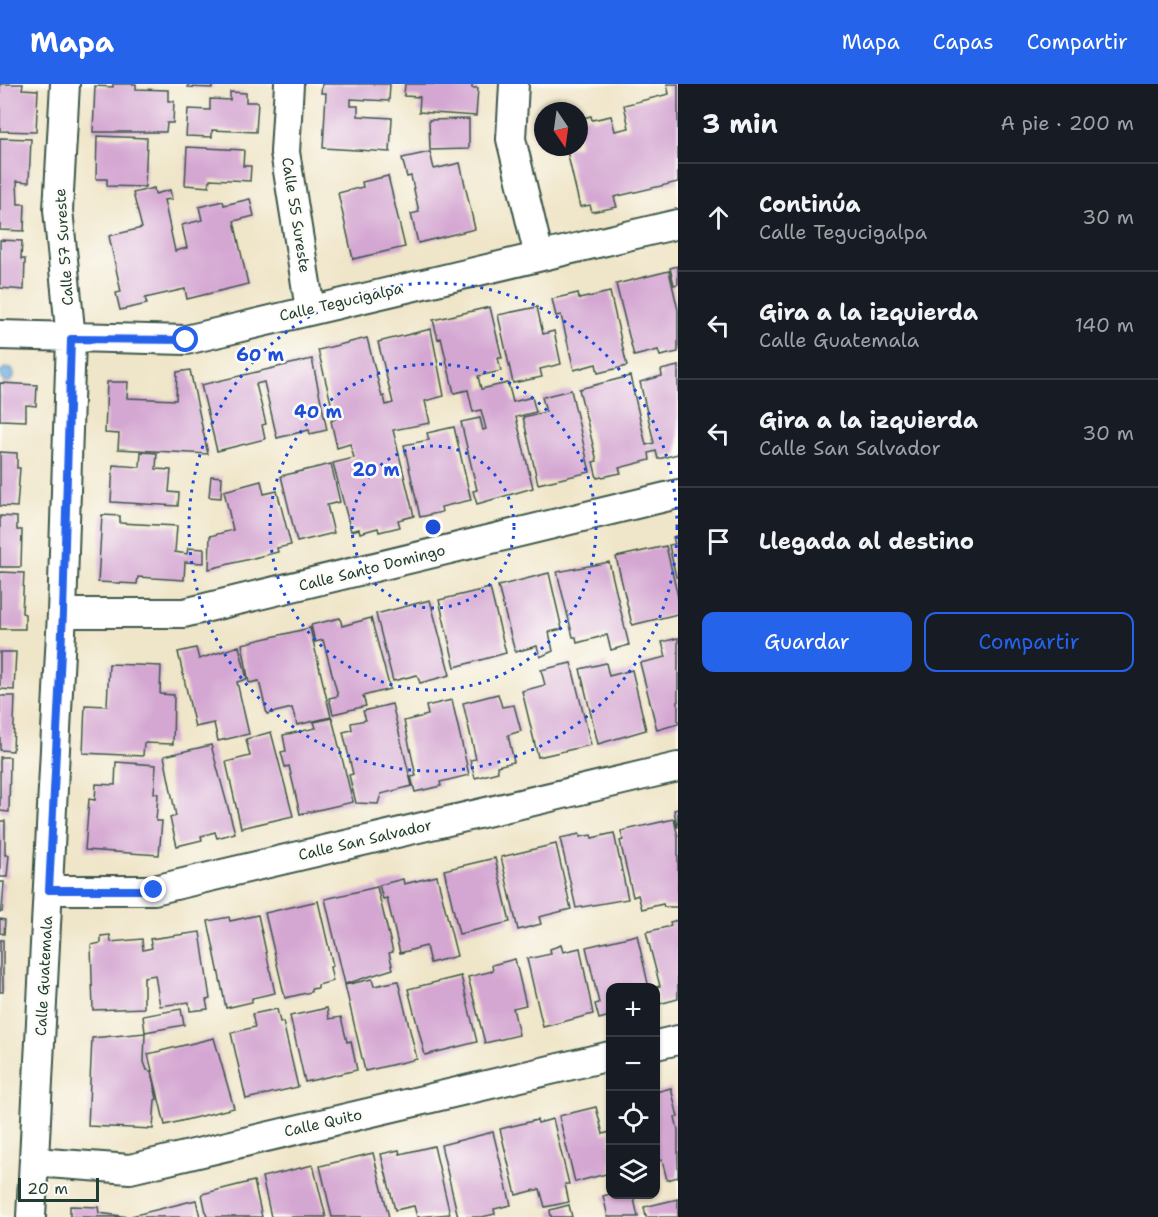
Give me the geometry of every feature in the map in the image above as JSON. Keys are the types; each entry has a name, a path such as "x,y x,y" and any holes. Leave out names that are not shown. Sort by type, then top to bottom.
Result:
{"street":[{"name":"Calle 57 Sureste","path":"65,84 58,210 71,339"},
{"name":"Calle 55 Sureste","path":"289,84 285,152 310,309"},
{"path":"514,84 512,139 539,256"},
{"name":"Calle Tegucigalpa","path":"0,335 71,339 186,340 678,224"},
{"name":"Calle Guatemala","path":"31,1217 63,613 71,339"},
{"name":"Calle Santo Domingo","path":"63,613 184,613 678,494"},
{"name":"Calle San Salvador","path":"49,890 154,890 678,767"},
{"path":"660,1044 678,1040"},
{"name":"Calle Quito","path":"34,1162 130,1169 606,1057"}],"water":[{"path":"4,368 10,368 14,375 10,382 4,382 0,378 0,372"}],"building":[{"path":"0,84 23,84 22,89 38,90 36,132 0,131"},
{"path":"113,84 136,84 136,89 168,90 168,101 174,101 173,123 167,123 166,132 93,132 95,86 113,87"},
{"path":"188,84 213,84 212,88 188,87"},
{"path":"322,84 390,84 389,101 351,99 351,106 358,106 358,116 392,118 390,152 323,148 326,93 321,93"},
{"path":"405,84 472,84 472,88 478,88 476,116 419,112 420,97 404,96"},
{"path":"667,84 678,84 678,182 614,197 617,207 592,212 590,205 580,207 568,156 588,156 588,117 591,116 592,120 611,116 615,131 629,128 624,105 669,94"},
{"path":"230,92 246,93 246,102 258,102 256,132 212,130 212,137 186,136 188,109 210,110 210,99 230,100"},
{"path":"469,119 469,149 430,150 429,120"},
{"path":"97,136 147,138 145,187 107,186 107,179 96,179"},
{"path":"0,138 31,139 29,182 17,181 18,204 25,204 24,231 0,230"},
{"path":"187,147 244,150 243,166 251,166 250,181 210,179 209,187 185,185"},
{"path":"430,152 434,169 460,163 475,229 418,243 411,214 419,212 411,176 407,177 402,158"},
{"path":"388,176 405,247 353,259 338,193 363,187 362,182"},
{"path":"154,188 155,194 170,190 172,199 164,200 175,251 187,248 182,225 202,220 199,207 223,201 224,205 250,199 254,216 234,221 248,284 187,299 185,289 145,298 147,304 120,310 116,293 121,292 109,236 142,228 133,193"},
{"path":"0,240 22,241 21,259 25,259 24,290 0,288"},
{"path":"678,266 678,284 674,285 670,268"},
{"path":"669,271 678,310 678,352 660,356 658,350 634,356 616,284"},
{"path":"610,292 627,366 598,373 596,364 574,370 561,315 556,316 552,299 578,293 579,299"},
{"path":"490,307 502,358 498,358 501,371 478,376 481,389 508,383 513,402 532,397 536,412 516,417 533,488 477,504 473,491 477,490 461,422 480,418 483,430 486,429 481,410 473,412 468,390 454,393 441,338 438,339 433,320"},
{"path":"537,307 543,334 554,331 561,364 540,369 542,377 513,383 498,315"},
{"path":"431,329 444,396 425,401 430,423 393,430 414,516 398,520 400,527 379,532 378,528 360,533 359,529 351,531 333,463 354,458 350,444 337,448 331,421 335,419 318,350 367,338 386,405 393,403 378,342"},
{"path":"312,359 327,430 310,434 309,430 277,438 264,382 256,384 266,424 262,425 265,439 217,451 201,385"},
{"path":"678,366 678,454 658,459 656,451 649,453 650,460 619,468 621,473 597,478 593,462 597,461 579,389 630,376 646,445 654,443 640,382 662,376 661,370"},
{"path":"190,370 208,454 118,449 119,434 105,433 107,382 128,382 127,398 176,400 177,372"},
{"path":"0,383 37,385 36,406 26,405 26,421 0,420"},
{"path":"571,390 590,472 538,484 523,417 546,412 542,397"},
{"path":"454,427 471,500 441,507 442,512 420,517 404,445 429,440 427,433"},
{"path":"0,452 17,453 17,468 20,468 17,507 0,506"},
{"path":"141,452 157,453 156,469 171,470 169,492 179,493 178,506 111,502 113,465 140,467"},
{"path":"331,464 340,502 327,505 334,533 297,542 281,476"},
{"path":"211,476 222,477 221,498 209,497"},
{"path":"261,481 264,494 277,491 291,545 277,548 278,552 209,569 210,536 233,530 224,491"},
{"path":"102,515 120,516 120,523 177,526 175,552 187,554 188,548 204,549 204,563 185,562 184,580 138,577 137,584 98,582"},
{"path":"0,516 17,517 17,530 22,530 21,567 0,567"},
{"path":"678,535 678,577 676,577 669,545 675,544 673,537"},
{"path":"666,546 678,597 678,614 632,625 616,557"},
{"path":"609,562 629,645 611,650 607,635 577,643 576,637 573,637 557,572"},
{"path":"0,572 24,573 22,613 25,614 25,629 0,629"},
{"path":"549,573 562,629 549,632 553,651 540,657 537,646 515,652 498,586"},
{"path":"490,588 506,653 455,667 439,600"},
{"path":"430,600 450,675 420,683 417,675 393,681 376,614"},
{"path":"340,618 342,626 371,618 390,689 363,696 366,706 333,714 329,698 338,696 323,640 315,642 311,625"},
{"path":"310,628 331,717 297,725 292,708 267,714 259,681 249,683 242,644"},
{"path":"678,638 678,724 657,730 640,663 666,657 662,642"},
{"path":"239,646 247,679 237,682 249,734 218,741 214,723 195,727 178,652 196,648 199,659"},
{"path":"0,652 16,652 14,690 0,689"},
{"path":"571,663 591,745 538,757 522,691 545,685 541,670"},
{"path":"606,663 609,676 632,670 646,730 598,744 580,669"},
{"path":"109,664 161,666 160,694 174,695 173,744 144,743 143,756 83,753 85,705 107,706"},
{"path":"498,694 502,707 514,705 521,731 508,735 514,762 497,766 498,772 475,778 470,760 476,759 463,703"},
{"path":"0,696 15,696 13,751 0,750"},
{"path":"452,700 469,775 440,782 441,786 415,792 411,777 416,776 404,721 428,715 426,706"},
{"path":"392,704 412,786 381,794 378,804 356,803 349,775 353,774 343,732 352,730 351,723 366,720 363,711"},
{"path":"332,718 353,802 300,814 289,766 285,767 281,752 286,751 283,735 316,728 314,722"},
{"path":"271,732 293,816 241,828 226,762 250,756 246,739"},
{"path":"211,745 235,833 217,838 215,832 201,836 202,840 177,846 170,818 176,816 164,756"},
{"path":"0,757 10,757 9,812 0,811"},
{"path":"116,762 156,765 154,793 158,794 156,821 162,821 159,855 85,850 89,799 95,800 96,784 115,785"},
{"path":"678,809 678,827 677,827 674,810"},
{"path":"674,819 678,837 678,907 664,907 663,904 642,909 638,895 633,897 620,841 623,840 621,831"},
{"path":"0,821 5,821 5,855 9,855 7,877 0,877"},
{"path":"614,833 628,899 576,908 560,838 580,834 580,837 591,835 592,838"},
{"path":"556,844 571,909 539,917 541,924 518,930 501,857"},
{"path":"495,858 510,922 459,934 444,870"},
{"path":"437,876 457,956 430,963 426,946 400,953 387,898 383,899 379,885 403,879 404,884"},
{"path":"0,882 4,882 2,912 0,912"},
{"path":"377,887 393,952 389,953 393,969 345,984 325,899"},
{"path":"318,901 333,966 330,967 333,981 318,985 318,988 311,989 311,992 285,998 265,913"},
{"path":"258,915 275,993 252,998 252,1002 226,1008 208,921 229,917 230,921"},
{"path":"0,919 5,920 4,934 0,933"},
{"path":"678,920 678,999 660,1004 660,983 646,932 671,926 670,922"},
{"path":"200,932 210,999 206,1000 208,1009 190,1011 189,1002 160,1006 155,975 144,977 144,1008 93,1010 91,945 101,943 101,936 110,935 111,942 142,939 143,950 152,948 150,939"},
{"path":"637,935 648,983 606,983 606,1017 599,1019 595,1004 599,1003 586,947"},
{"path":"0,940 3,940 3,992 0,992"},
{"path":"561,945 563,952 580,948 593,1014 543,1027 527,959 551,954 550,949"},
{"path":"515,959 526,1005 513,1008 519,1035 485,1043 468,977 493,971 492,965"},
{"path":"461,976 477,1042 425,1055 408,989"},
{"path":"372,979 374,986 398,981 417,1059 365,1071 345,985"},
{"path":"327,1008 329,1019 341,1017 347,1042 351,1041 357,1070 305,1082 290,1016"},
{"path":"181,1009 184,1025 145,1032 143,1016"},
{"path":"277,1009 280,1022 283,1022 298,1087 246,1099 231,1033 255,1027 252,1014"},
{"path":"145,1033 144,1062 147,1070 151,1071 157,1099 155,1100 153,1129 88,1126 92,1038"},
{"path":"214,1038 234,1108 165,1125 148,1054"},
{"path":"671,1088 678,1117 675,1117 678,1130 678,1177 667,1180 662,1160 660,1160 660,1091"},
{"path":"596,1107 603,1134 606,1133 606,1174 575,1182 559,1116"},
{"path":"553,1119 569,1184 565,1184 569,1202 545,1207 540,1189 516,1195 500,1129 537,1120 538,1123"},
{"path":"493,1132 511,1205 494,1209 495,1214 482,1217 458,1217 441,1145"},
{"path":"434,1146 450,1214 417,1217 414,1206 395,1210 381,1154 399,1150 400,1154"},
{"path":"373,1153 389,1217 332,1217 320,1166"},
{"path":"313,1165 326,1217 271,1217 262,1177"},
{"path":"254,1181 262,1217 207,1217 202,1194"},
{"path":"606,1195 606,1199 634,1199 638,1217 608,1217 603,1196"},
{"path":"678,1199 678,1217 646,1217 644,1207"},
{"path":"196,1200 200,1217 131,1217 131,1216"},
{"path":"569,1205 572,1217 551,1217 550,1210"},
{"path":"70,1206 98,1207 99,1213 129,1217 70,1217"}],"route":[{"path":"154,890 49,890 63,613 71,339 186,340"}]}
